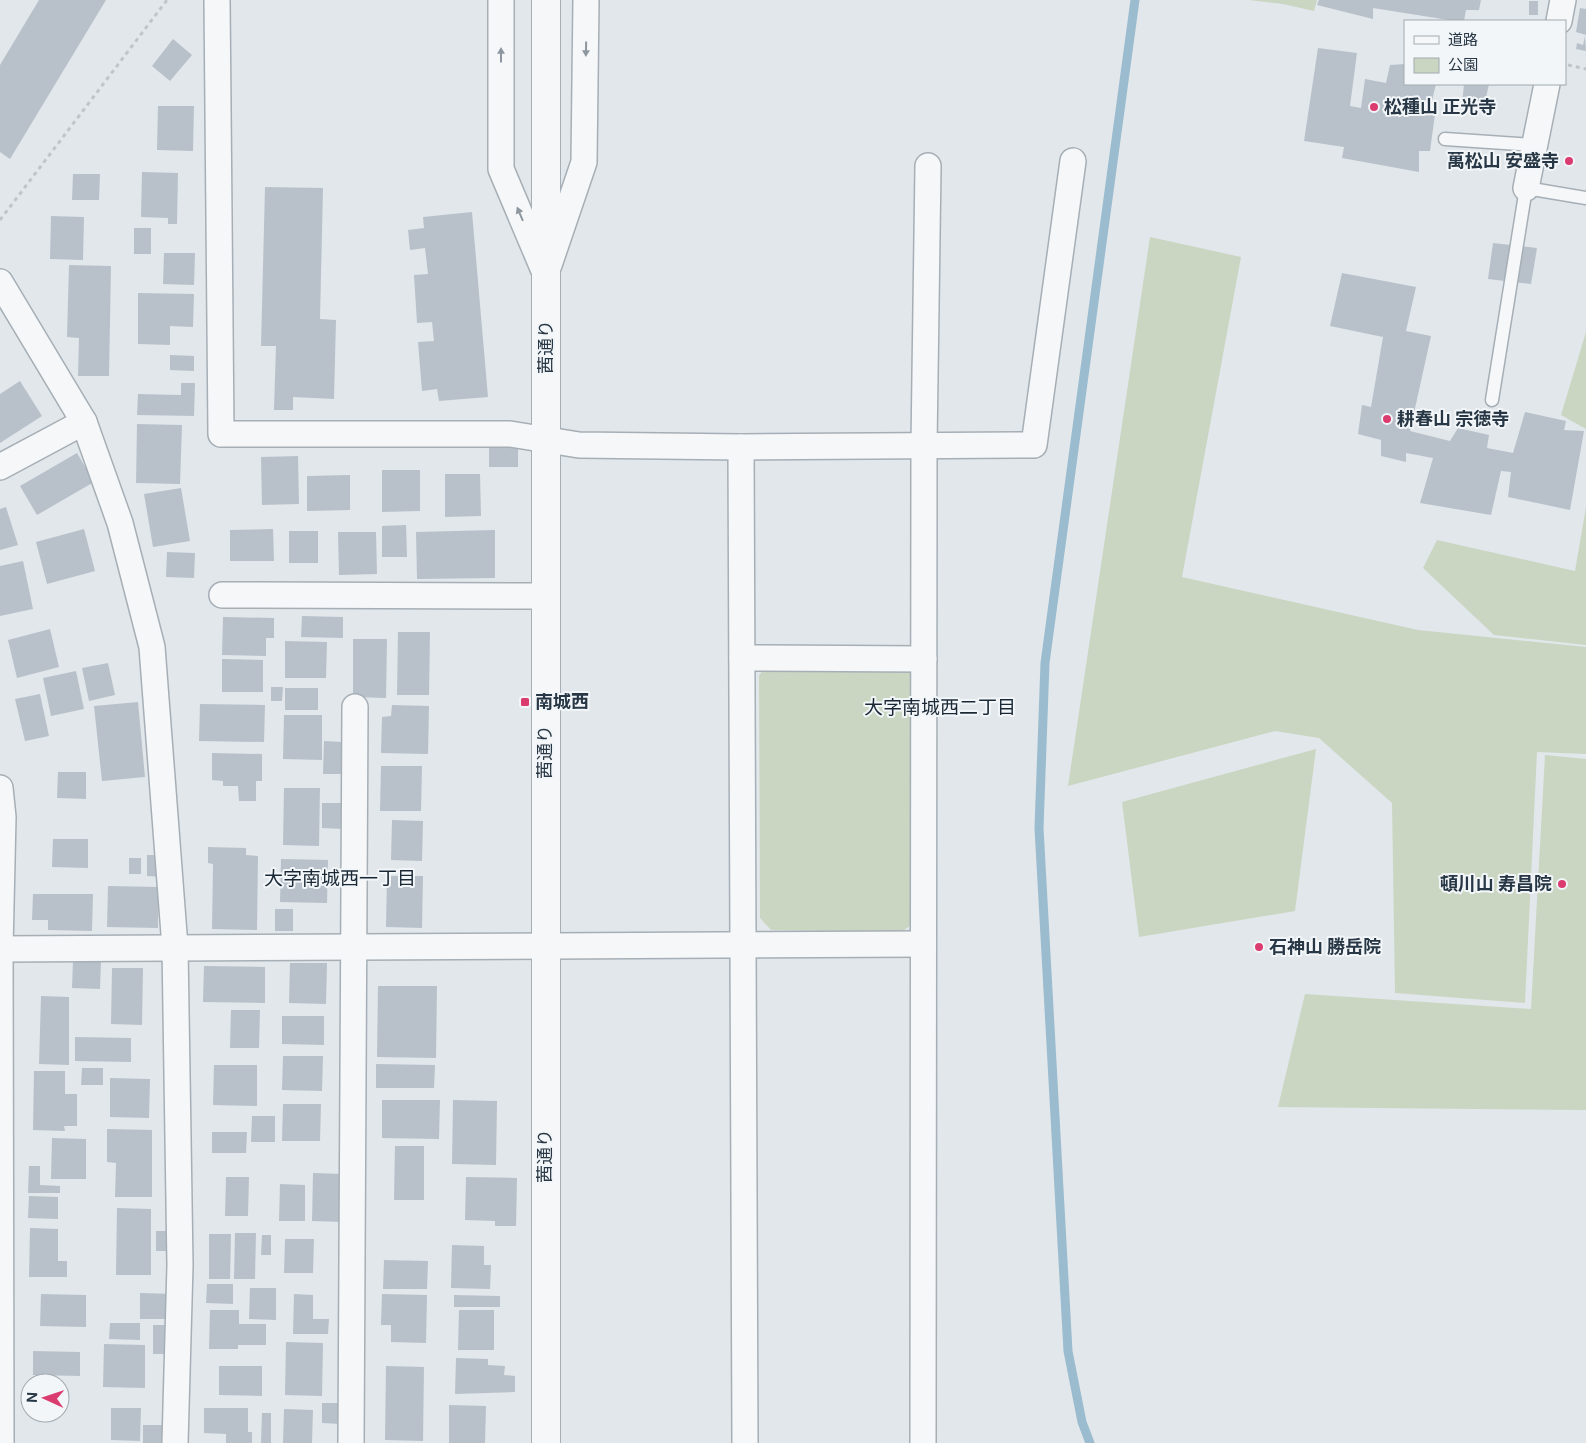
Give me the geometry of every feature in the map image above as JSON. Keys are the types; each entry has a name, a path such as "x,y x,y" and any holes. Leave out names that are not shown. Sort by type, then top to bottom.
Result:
{"street":[{"path":"217,0 221,434 510,434 579,446 1034,445 1073,161"},
{"path":"501,0 502,169 546,275"},
{"name":"茜通り","path":"546,0 546,1443"},
{"path":"546,275 584,162 586,0"},
{"path":"1559,20 1563,0"},
{"path":"1526,188 1546,85"},
{"path":"923,1443 924,446 928,166"},
{"path":"0,282 84,422 120,523 152,647 174,947 180,1265 175,1443"},
{"path":"0,466 84,422"},
{"path":"741,447 745,1443"},
{"path":"222,595 546,596"},
{"path":"742,658 924,659"},
{"path":"351,1443 354,707"},
{"path":"0,788 3,817 0,949 1,1443"},
{"path":"0,949 923,944"}],"lane":[{"path":"1445,139 1534,145"},
{"path":"1492,400 1526,188 1586,198"}],"path":[{"path":"0,220 167,0"},
{"path":"1566,65 1586,69"}],"green space":[{"path":"1249,0 1317,0 1314,11 1283,4"},
{"path":"1150,237 1241,257 1182,577 1418,630 1586,647 1586,754 1537,752 1525,1003 1395,993 1392,803 1319,738 1275,731 1068,786"},
{"path":"1586,332 1586,429 1561,415"},
{"path":"1586,507 1586,645 1494,635 1423,568 1437,540 1575,571"},
{"path":"767,663 903,668 914,675 913,924 901,932 771,930 760,918 759,676"},
{"path":"1316,749 1295,911 1139,937 1122,802"},
{"path":"1545,755 1586,759 1586,1110 1278,1107 1305,994 1531,1009"}],"building":[{"path":"39,0 106,0 10,159 0,152 0,65"},
{"path":"1319,0 1481,0 1479,10 1466,10 1464,20 1449,20 1373,8 1373,19 1317,5"},
{"path":"1529,1 1538,1 1538,15 1529,15"},
{"path":"1580,8 1586,9 1586,35 1576,32"},
{"path":"1585,36 1586,51 1576,49 1577,43 1583,45"},
{"path":"173,39 192,55 170,81 152,66"},
{"path":"1318,48 1357,53 1350,106 1361,108 1365,79 1386,83 1390,65 1404,64 1404,85 1436,85 1429,113 1435,114 1430,151 1419,151 1419,172 1342,158 1344,147 1304,141"},
{"path":"1464,85 1489,85 1485,102 1477,101 1476,106 1462,103"},
{"path":"158,106 194,106 193,151 157,150"},
{"path":"142,172 178,173 177,224 168,224 168,218 141,217"},
{"path":"73,174 100,174 99,200 72,200"},
{"path":"265,187 323,188 320,319 336,320 334,399 293,397 293,410 274,410 276,346 261,346"},
{"path":"472,212 488,397 439,401 437,389 422,391 418,342 434,341 432,322 417,323 414,275 428,274 425,248 410,250 408,230 424,228 423,217"},
{"path":"51,216 84,217 83,260 50,259"},
{"path":"134,228 151,228 151,254 134,254"},
{"path":"1493,243 1537,248 1531,284 1488,279"},
{"path":"164,253 195,253 194,285 163,284"},
{"path":"69,265 111,266 109,376 78,376 79,338 67,337"},
{"path":"1342,273 1416,287 1406,331 1431,336 1410,431 1450,441 1458,428 1489,435 1487,448 1513,453 1525,412 1566,421 1564,430 1584,431 1570,510 1508,497 1511,472 1501,471 1491,515 1420,503 1433,458 1406,453 1406,462 1381,456 1381,440 1358,434 1362,405 1371,407 1383,337 1330,326"},
{"path":"138,293 194,294 193,327 170,326 170,345 138,344"},
{"path":"170,355 194,356 194,371 170,370"},
{"path":"20,381 42,416 0,443 0,394"},
{"path":"181,383 195,383 194,416 137,415 138,394 181,395"},
{"path":"137,424 182,425 180,484 136,483"},
{"path":"489,448 518,448 518,467 489,467"},
{"path":"77,453 94,482 37,515 20,486"},
{"path":"298,456 299,504 262,505 261,457"},
{"path":"382,470 420,470 420,511 382,512"},
{"path":"445,474 480,474 481,516 445,517"},
{"path":"350,475 350,510 307,511 307,476"},
{"path":"181,488 190,541 153,547 144,494"},
{"path":"6,507 18,545 0,550 0,509"},
{"path":"406,525 407,557 382,557 382,526"},
{"path":"84,529 95,571 47,584 36,542"},
{"path":"273,529 274,561 230,561 230,530"},
{"path":"495,530 495,578 417,579 416,532"},
{"path":"289,531 318,531 318,563 289,563"},
{"path":"338,532 376,532 377,574 339,575"},
{"path":"167,552 195,553 194,578 166,577"},
{"path":"23,561 33,609 0,616 0,566"},
{"path":"302,616 343,617 343,638 301,637"},
{"path":"223,617 274,618 274,638 266,638 266,656 222,655"},
{"path":"50,629 59,667 17,678 8,640"},
{"path":"398,632 430,632 429,695 397,695"},
{"path":"353,639 387,639 386,698 353,697"},
{"path":"285,641 327,642 326,678 285,678"},
{"path":"222,659 263,660 263,692 222,692"},
{"path":"108,663 115,695 89,701 82,668"},
{"path":"76,671 84,709 51,716 43,678"},
{"path":"271,687 283,687 282,701 271,701"},
{"path":"285,688 318,688 318,710 285,710"},
{"path":"40,694 49,736 25,741 15,699"},
{"path":"138,702 145,777 102,781 94,706"},
{"path":"200,704 265,705 264,742 199,741"},
{"path":"392,705 429,706 428,754 381,753 382,717 391,716"},
{"path":"284,715 322,715 322,760 283,759"},
{"path":"324,741 343,742 342,774 323,774"},
{"path":"212,753 262,754 262,781 256,781 256,801 239,801 238,786 223,786 223,781 212,780"},
{"path":"381,766 422,766 421,811 380,811"},
{"path":"58,772 86,772 86,799 57,798"},
{"path":"284,788 320,788 319,846 283,845"},
{"path":"322,803 343,803 342,829 322,828"},
{"path":"392,820 423,821 422,861 391,860"},
{"path":"53,839 88,839 88,868 52,867"},
{"path":"208,847 246,848 246,855 258,856 257,930 212,929 213,864 208,863"},
{"path":"147,855 164,855 163,877 147,876"},
{"path":"129,858 141,858 141,874 129,874"},
{"path":"281,859 328,860 327,903 280,902"},
{"path":"387,876 423,876 422,928 386,927"},
{"path":"108,886 158,887 158,928 107,927"},
{"path":"33,894 93,894 92,931 48,930 48,920 32,920"},
{"path":"275,909 293,909 293,931 275,931"},
{"path":"73,960 101,960 100,989 72,988"},
{"path":"290,963 327,963 326,1004 289,1003"},
{"path":"204,966 265,967 265,1003 203,1002"},
{"path":"112,968 143,968 142,1025 111,1024"},
{"path":"378,986 437,986 436,1058 377,1057"},
{"path":"41,996 69,997 69,1065 39,1064"},
{"path":"231,1010 260,1010 259,1048 230,1048"},
{"path":"282,1016 324,1016 324,1045 282,1044"},
{"path":"75,1037 131,1038 131,1062 75,1061"},
{"path":"283,1056 323,1056 322,1091 282,1090"},
{"path":"376,1064 435,1065 434,1088 376,1088"},
{"path":"214,1065 257,1065 257,1106 213,1105"},
{"path":"82,1068 103,1068 103,1085 81,1085"},
{"path":"34,1071 65,1071 65,1094 77,1094 77,1126 64,1126 65,1131 33,1130"},
{"path":"110,1078 150,1079 149,1118 110,1117"},
{"path":"382,1100 440,1100 439,1139 382,1138"},
{"path":"453,1100 497,1101 496,1165 452,1164"},
{"path":"283,1104 321,1104 320,1141 282,1141"},
{"path":"252,1116 275,1116 275,1142 251,1142"},
{"path":"107,1129 152,1130 152,1197 115,1197 116,1163 107,1162"},
{"path":"212,1132 247,1132 246,1153 212,1153"},
{"path":"52,1138 86,1139 86,1179 51,1179"},
{"path":"395,1146 424,1146 424,1200 394,1200"},
{"path":"29,1166 40,1166 40,1185 60,1186 60,1193 28,1193"},
{"path":"313,1173 344,1174 344,1222 312,1221"},
{"path":"226,1177 249,1177 248,1216 225,1216"},
{"path":"466,1177 517,1178 516,1226 495,1226 495,1221 465,1220"},
{"path":"280,1184 305,1185 305,1221 279,1221"},
{"path":"29,1196 58,1197 58,1219 28,1218"},
{"path":"117,1208 151,1209 151,1275 116,1275"},
{"path":"30,1228 58,1229 58,1261 67,1261 67,1277 29,1277"},
{"path":"156,1231 170,1231 170,1251 156,1251"},
{"path":"235,1233 256,1233 255,1279 234,1279"},
{"path":"209,1234 231,1234 230,1279 209,1279"},
{"path":"262,1235 271,1235 271,1255 261,1255"},
{"path":"285,1239 314,1239 313,1273 284,1273"},
{"path":"452,1245 484,1246 484,1265 491,1265 490,1289 451,1288"},
{"path":"384,1260 428,1261 427,1289 383,1289"},
{"path":"207,1284 233,1284 233,1304 206,1303"},
{"path":"250,1288 276,1288 276,1320 249,1319"},
{"path":"140,1293 175,1294 175,1319 140,1319"},
{"path":"41,1294 86,1295 86,1327 40,1326"},
{"path":"294,1294 313,1295 313,1319 329,1319 328,1334 293,1334"},
{"path":"382,1294 427,1295 426,1343 391,1342 391,1325 381,1325"},
{"path":"454,1295 500,1296 500,1307 454,1307"},
{"path":"210,1310 239,1310 239,1324 266,1324 266,1345 238,1345 238,1349 209,1349"},
{"path":"459,1310 494,1310 494,1350 458,1350"},
{"path":"110,1323 140,1323 140,1340 109,1339"},
{"path":"153,1325 171,1325 171,1354 153,1354"},
{"path":"286,1342 323,1343 322,1396 285,1395"},
{"path":"104,1344 145,1345 145,1388 103,1387"},
{"path":"33,1351 80,1352 80,1376 70,1376 70,1373 33,1373"},
{"path":"456,1358 488,1359 488,1365 505,1366 504,1375 515,1376 515,1392 455,1394"},
{"path":"219,1366 262,1366 262,1396 219,1395"},
{"path":"386,1366 424,1367 423,1441 385,1440"},
{"path":"322,1403 341,1403 341,1424 322,1423"},
{"path":"449,1405 486,1406 485,1443 449,1443"},
{"path":"111,1408 141,1408 140,1441 111,1440"},
{"path":"204,1408 248,1408 248,1432 252,1432 252,1443 226,1443 226,1434 204,1433"},
{"path":"284,1409 313,1410 312,1443 283,1443"},
{"path":"262,1413 271,1413 271,1443 261,1443"},
{"path":"143,1425 171,1425 171,1443 143,1443"}],"waterway":[{"path":"1090,1443 1082,1422 1068,1351 1039,828 1045,663 1135,0"}],"place":[{"name":"松種山 正光寺","path":"1374,107"},
{"name":"萬松山 安盛寺","path":"1569,161"},
{"name":"耕春山 宗徳寺","path":"1387,419"},
{"name":"南城西","path":"525,702"},
{"name":"頓川山 寿昌院","path":"1562,884"},
{"name":"石神山 勝岳院","path":"1259,947"}],"district":[{"name":"大字南城西二丁目","path":"940,707"},
{"name":"大字南城西一丁目","path":"340,878"}]}
